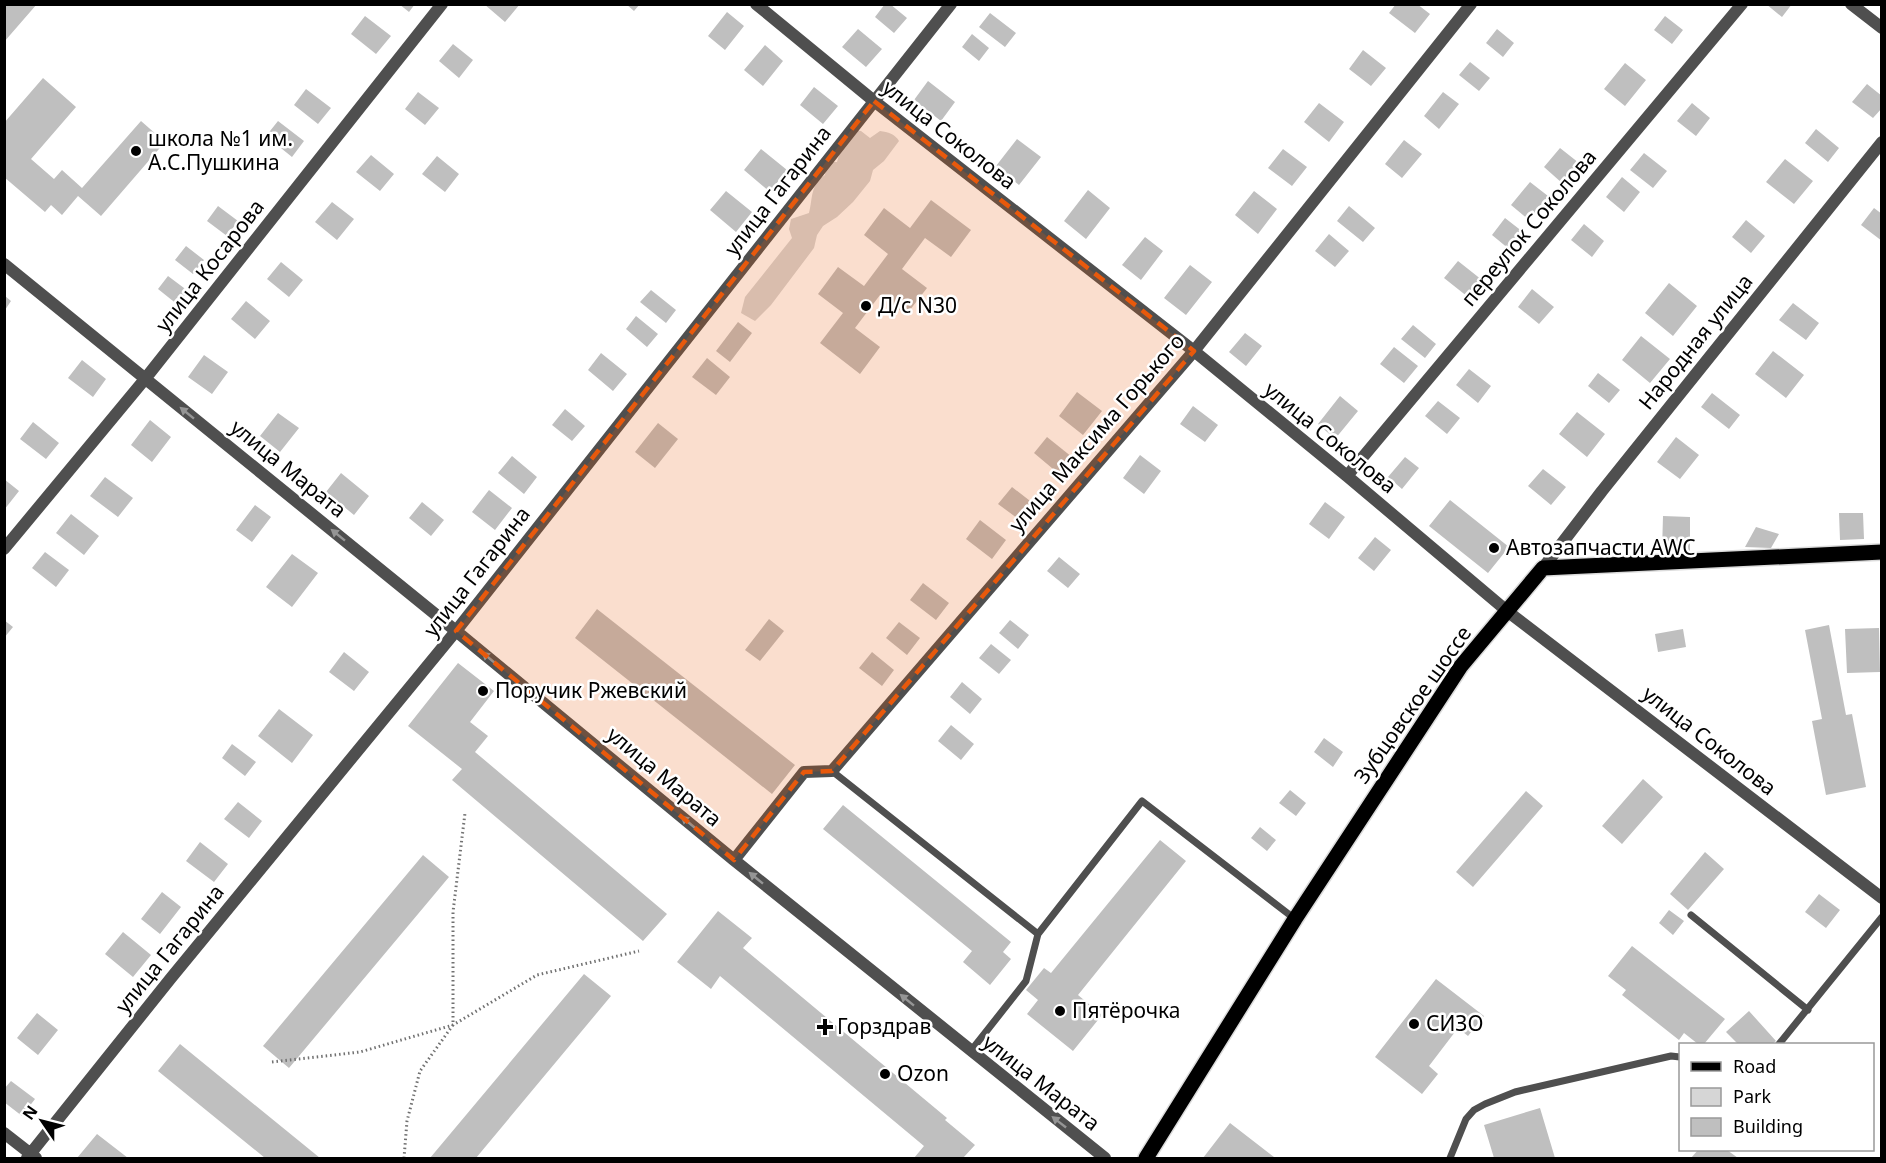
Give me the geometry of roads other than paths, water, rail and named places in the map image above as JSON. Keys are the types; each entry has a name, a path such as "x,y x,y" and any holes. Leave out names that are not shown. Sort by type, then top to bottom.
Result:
{"main road":[{"path":"1543,568 1881,552"},
{"name":"Зубцовское шоссе","path":"1146,1158 1295,919 1461,666 1543,568"}],"street":[{"name":"улица Косарова","path":"4,549 145,379 442,4"},
{"name":"улица Соколова","path":"756,4 874,101 1194,351 1508,611 1881,898"},
{"name":"улица Гагарина","path":"31,1157 171,978 456,631 951,4"},
{"name":"улица Максима Горького","path":"832,771 1194,351 1471,4"},
{"name":"переулок Соколова","path":"1347,476 1742,4"},
{"path":"1851,4 1881,28"},
{"name":"Народная улица","path":"1543,568 1881,142"},
{"name":"улица Марата","path":"4,264 970,1052 1105,1158"},
{"path":"734,860 804,772 832,771"},
{"path":"4,1133 31,1157"}],"lane":[{"path":"832,771 1038,934"},
{"path":"970,1052 1026,981 1038,934 1142,801 1295,919"},
{"path":"1691,915 1808,1010"},
{"path":"1780,1043 1881,917"},
{"path":"1450,1158 1466,1119 1474,1110 1485,1104 1515,1092 1671,1056 1679,1057"}],"place":[{"name":"школа №1 им. А.С.Пушкина","path":"136,151"},
{"name":"Д/с N30","path":"866,306"},
{"name":"Автозапчасти AWC","path":"1494,548"},
{"name":"Поручик Ржевский","path":"483,691"},
{"name":"Пятёрочка","path":"1060,1011"},
{"name":"СИЗО","path":"1414,1024"},
{"name":"Горздрав","path":"825,1027"},
{"name":"Ozon","path":"885,1074"}]}
